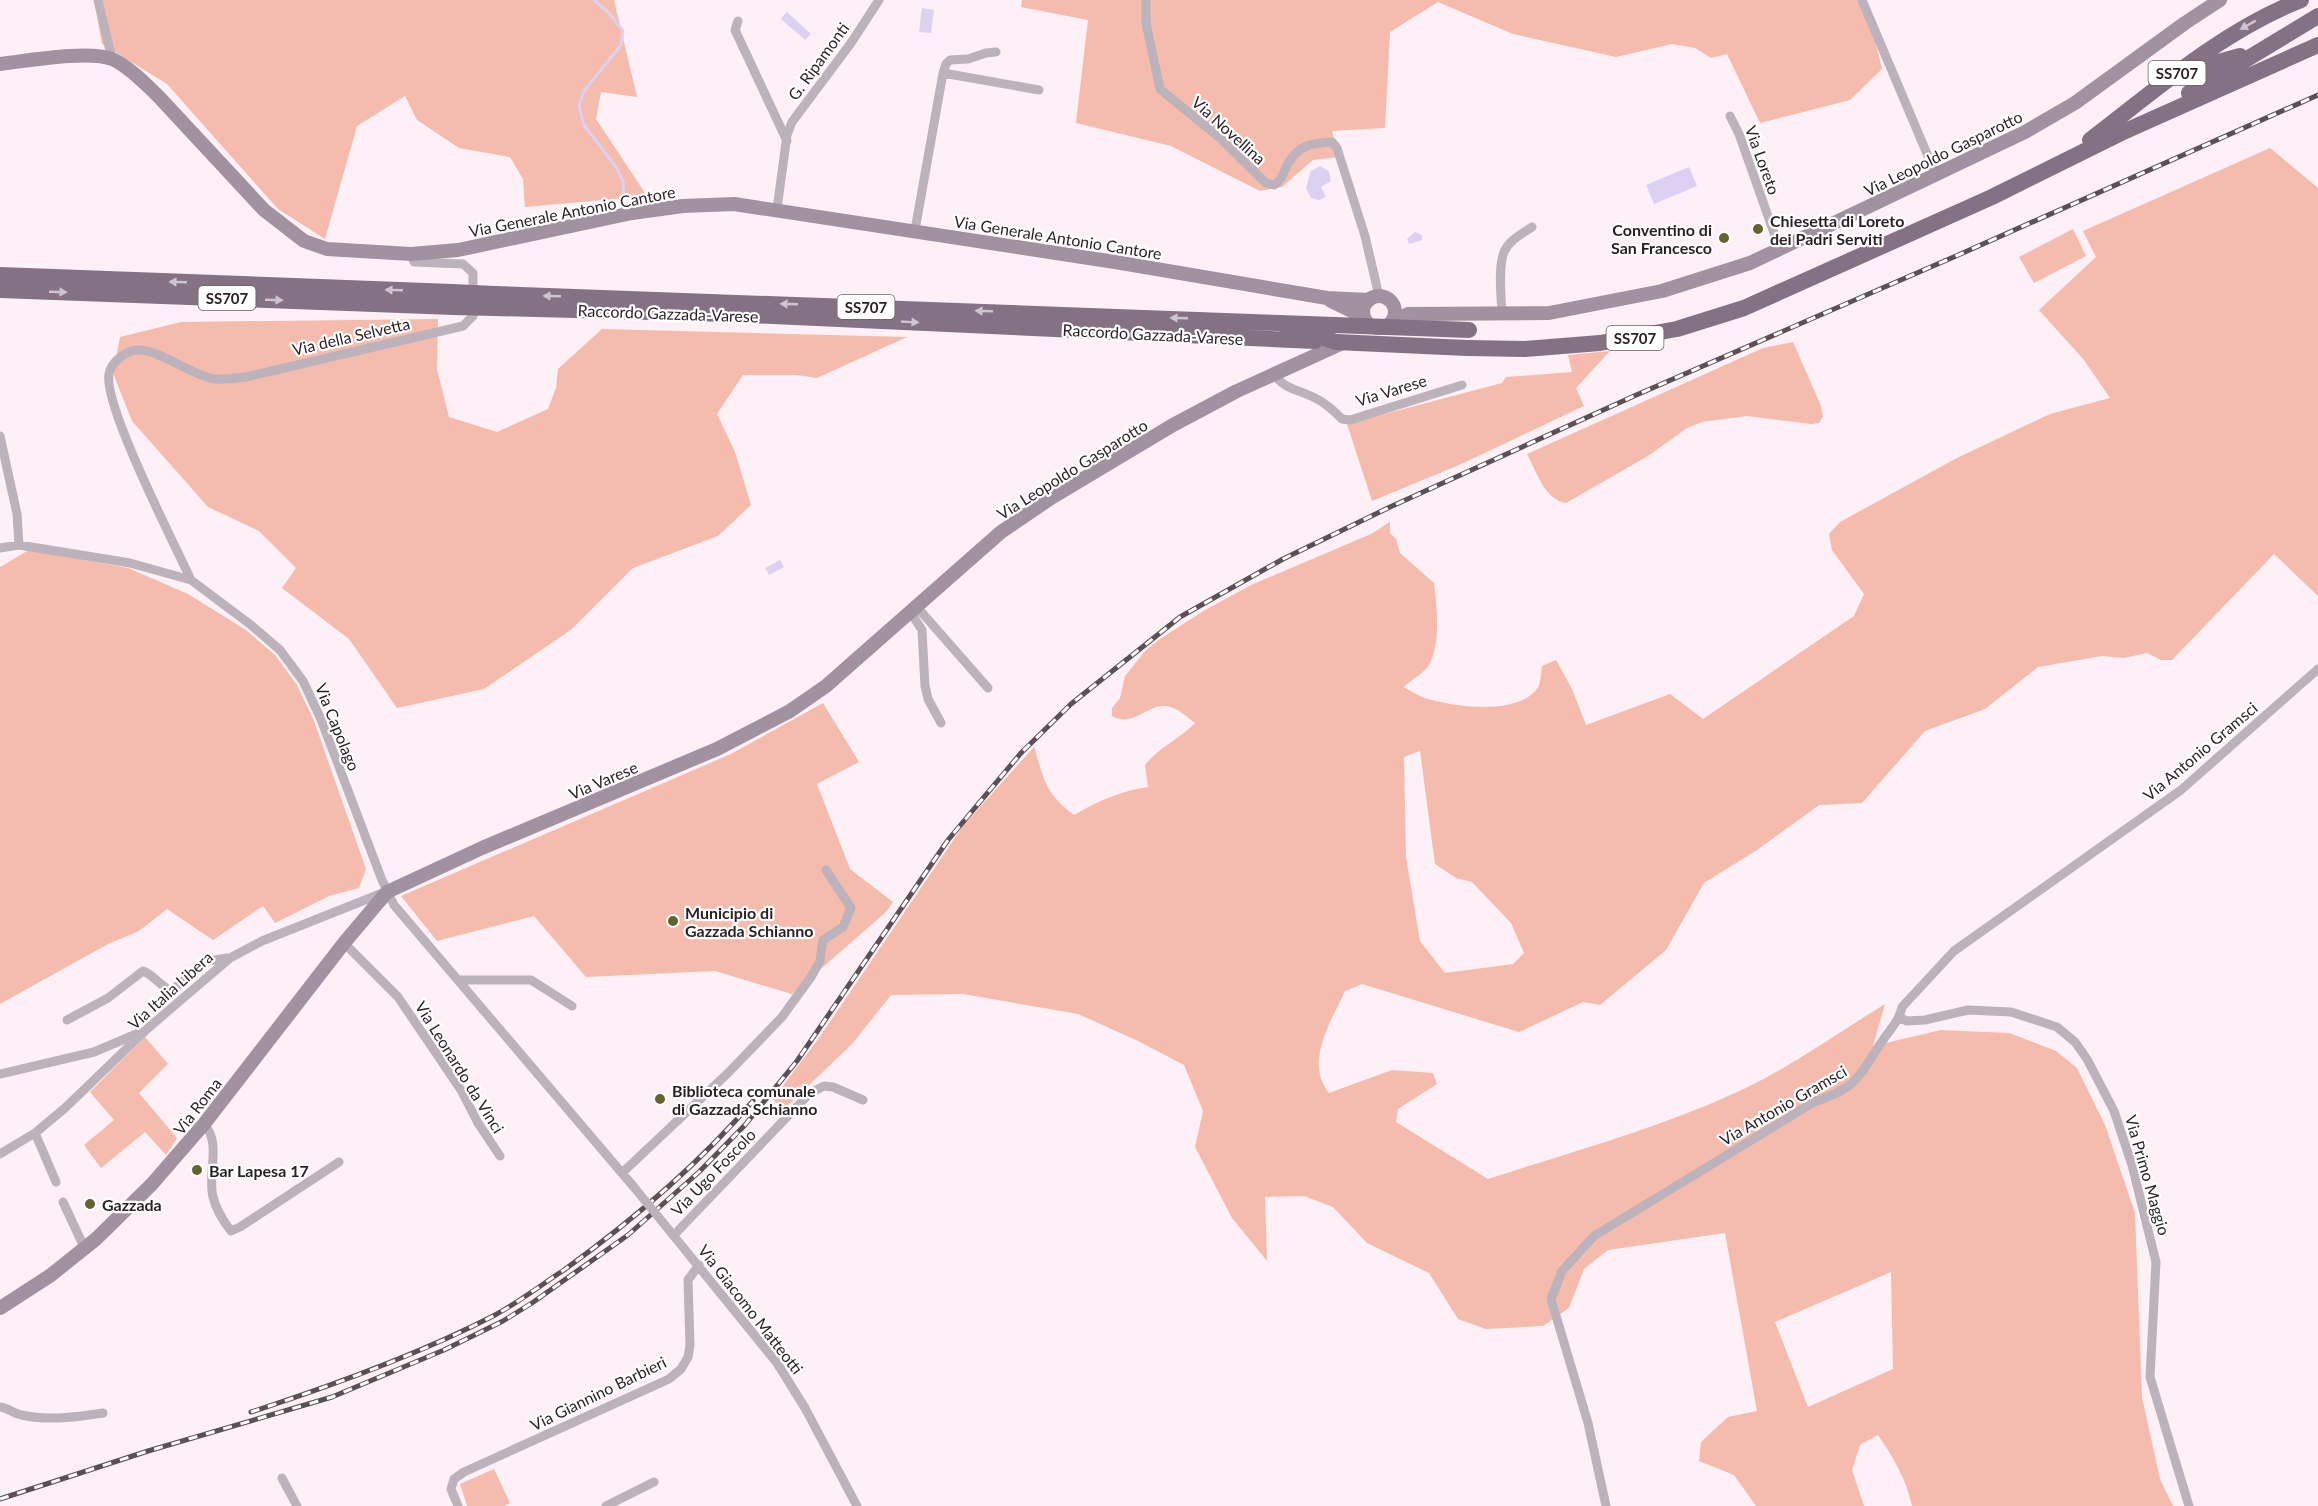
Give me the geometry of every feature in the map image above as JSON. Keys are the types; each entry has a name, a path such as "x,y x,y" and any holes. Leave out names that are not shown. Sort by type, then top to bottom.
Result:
{"highway":[{"name":"Raccordo Gazzada-Varese","path":"2063,161 2155,89 2237,31 2301,0"},
{"path":"2121,133 2318,16"},
{"name":"Raccordo Gazzada-Varese","path":"0,275 728,314 1237,329 1336,344 1467,348 1562,347 1610,342 1677,329 1744,308 1992,197 2121,133 2318,45"},
{"path":"2100,132 2189,72 2253,55"},
{"name":"Raccordo Gazzada-Varese","path":"0,290 453,299"},
{"name":"Raccordo Gazzada-Varese","path":"1280,323 1336,344"},
{"name":"Raccordo Gazzada-Varese","path":"1237,329 1280,323 1469,330"}],"main road":[{"name":"Via Leopoldo Gasparotto","path":"826,686 1001,532 1051,498 1173,425 1237,391 1336,344 1370,323 1386,327 1408,314 1549,313 1662,291 1750,263 2025,132 2075,103 2185,22 2220,0"},
{"path":"0,64 78,56 112,59"},
{"name":"Via Generale Antonio Cantore","path":"112,59 159,97 264,210 303,241 327,249 411,254 458,250 632,213 683,206 734,204 915,230 1327,298 1374,298"},
{"name":"Via Generale Antonio Cantore","path":"1327,298 1370,323"},
{"path":"1370,323 1364,308 1374,298"},
{"name":"Via Leopoldo Gasparotto","path":"1374,298 1389,300 1394,306 1408,314"},
{"path":"1393,321 1394,306"},
{"name":"Via Varese","path":"387,892 482,848 717,749 790,711 826,686"},
{"name":"Via Roma","path":"0,1308 51,1275 85,1249 130,1208 204,1124 344,943 387,892"}],"street":[{"path":"98,0 112,59"},
{"name":"G. Ripamonti","path":"777,209 792,122 851,43 879,0"},
{"name":"Via Novellina","path":"1146,0 1146,23 1160,89 1221,140 1266,183 1274,185 1280,182 1288,164 1299,149 1310,143 1332,142 1337,148 1365,236 1374,298"},
{"path":"1862,0 1936,175"},
{"name":"G. Ripamonti","path":"738,21 735,30 787,141"},
{"path":"915,230 946,64 950,60 968,59 996,52"},
{"path":"943,73 1040,90"},
{"name":"Via Loreto","path":"1730,116 1739,134 1780,250"},
{"path":"1502,314 1501,279 1504,252 1514,239 1532,227"},
{"name":"Via della Selvetta","path":"124,354 138,350 214,379 246,377 463,326 472,316 473,273 463,264 414,262 411,254"},
{"name":"Via Capolago","path":"124,354 116,360 108,374 110,394 122,429 191,580"},
{"name":"Via Varese","path":"1274,374 1280,384 1317,399 1342,419 1350,420 1462,385"},
{"path":"0,436 17,514 19,544"},
{"name":"Via Capolago","path":"0,548 19,544 130,562 191,580 280,650 303,681 320,717 387,892"},
{"path":"914,610 988,688"},
{"path":"914,610 922,630 925,686 928,699 941,723"},
{"name":"Via Antonio Gramsci","path":"1606,1506 1588,1423 1551,1299 1562,1271 1594,1236 1621,1218 1814,1102 1840,1093 1860,1078 1882,1040 1900,1018 1902,1007 1954,951 2181,790 2318,669"},
{"path":"622,1173 728,1073 782,1017 811,978 820,961 823,940 843,927 851,909 826,870"},
{"name":"Via Italia Libera","path":"0,1154 35,1133 84,1091 147,1029 230,958 262,941 387,892"},
{"name":"Via Giacomo Matteotti","path":"387,892 394,905 633,1186 777,1363 805,1408 857,1506"},
{"name":"Via Leonardo da Vinci","path":"344,943 399,997 461,1090 478,1123 500,1156"},
{"path":"67,1020 108,998 143,971 150,973 162,987 171,991 208,961 230,958"},
{"path":"458,980 531,980 572,1006"},
{"name":"Via Primo Maggio","path":"1900,1018 1907,1021 1925,1020 1968,1010 2011,1012 2057,1027 2074,1042 2087,1059 2114,1111 2132,1165 2156,1262 2150,1377 2189,1506"},
{"path":"0,1074 94,1052 147,1029"},
{"name":"Via Ugo Foscolo","path":"671,1233 810,1093 824,1086 833,1087 863,1100"},
{"path":"204,1124 213,1138 213,1198 231,1231 339,1162"},
{"path":"35,1133 56,1182"},
{"path":"63,1202 85,1249"},
{"name":"Via Giannino Barbieri","path":"458,1506 451,1489 454,1479 464,1472 669,1378 681,1369 688,1357 690,1346 688,1280 699,1265"},
{"path":"0,1407 11,1409 18,1415 32,1417 72,1418 103,1413"},
{"path":"282,1478 297,1506"},
{"path":"606,1506 654,1482"}],"shaded area":[{"path":"94,0 614,0 637,97 601,92 596,119 647,196 525,207 523,179 510,157 459,148 417,120 405,96 357,126 325,239 278,209 167,84 102,44"},
{"path":"1022,0 1865,0 1882,69 1850,100 1760,123 1727,54 1711,58 1695,48 1672,44 1616,57 1513,34 1438,2 1390,32 1385,128 1332,131 1339,157 1313,160 1282,187 1260,191 1171,146 1076,123 1088,20 1021,7"},
{"path":"922,8 934,10 931,33 919,32"},
{"path":"787,12 811,34 805,40 781,19"},
{"path":"2270,148 2318,188 2318,596 2274,554 2172,660 2161,660 2147,653 2124,658 2102,656 2038,667 1985,709 1925,731 1862,803 1819,805 1757,850 1704,883 1666,950 1600,1005 1583,1002 1519,1032 1362,984 1345,991 1322,1042 1319,1068 1322,1081 1329,1093 1392,1070 1433,1073 1437,1084 1398,1109 1396,1122 1488,1179 1644,1129 1735,1093 1793,1062 1885,1004 1873,1046 1941,1030 2009,1033 2056,1051 2077,1068 2105,1125 2135,1213 2142,1397 2160,1479 2173,1506 1912,1506 1899,1469 1878,1435 1860,1445 1852,1470 1864,1506 1756,1506 1734,1475 1699,1461 1701,1442 1728,1417 1757,1411 1725,1233 1608,1250 1584,1269 1569,1308 1543,1326 1486,1329 1458,1319 1429,1273 1367,1243 1333,1207 1304,1196 1265,1197 1267,1261 1232,1218 1195,1147 1203,1111 1184,1065 1078,1014 963,994 891,995 852,1044 783,1110 773,1099 819,1038 963,826 1034,747 1051,792 1074,815 1110,797 1148,787 1145,765 1195,723 1178,710 1166,706 1153,708 1133,718 1119,719 1112,716 1112,708 1120,698 1125,676 1146,650 1205,610 1251,585 1371,534 1390,522 1390,533 1396,539 1400,553 1434,583 1436,603 1437,636 1433,656 1427,668 1404,687 1422,697 1451,704 1500,706 1527,698 1538,687 1542,666 1556,660 1572,689 1586,725 1670,694 1703,719 1854,616 1864,594 1832,550 1829,534 1840,522 1955,459 2050,414 2110,398 2084,360 2039,310 2096,257 2083,231","holes":["1420,751 1435,864 1456,878 1472,882 1511,923 1524,953 1513,964 1445,973 1420,941 1406,857 1404,757","1891,1272 1893,1369 1808,1407 1775,1322"]},
{"path":"1320,166 1329,171 1331,181 1321,187 1326,197 1319,200 1311,198 1306,188 1311,171"},
{"path":"1689,167 1697,186 1654,204 1646,185"},
{"path":"2073,229 2086,256 2034,283 2019,257"},
{"path":"1415,232 1422,235 1422,240 1409,244 1407,239"},
{"path":"438,319 437,369 449,417 497,432 548,409 556,388 558,369 602,329 907,337 817,378 797,375 743,375 717,414 735,452 751,505 718,536 633,568 572,629 484,689 397,708 349,639 282,588 296,568 259,531 208,507 132,421 113,373 120,337 181,322"},
{"path":"1793,342 1821,406 1823,416 1819,423 1747,416 1702,422 1687,428 1648,456 1566,503 1559,501 1547,491 1527,454 1763,348"},
{"path":"1610,351 1576,388 1584,406 1459,465 1372,501 1347,424 1502,383 1506,377 1572,372 1568,355"},
{"path":"29,550 128,568 188,594 246,630 275,655 297,685 314,721 366,869 359,888 329,896 275,923 263,906 213,940 167,909 139,931 108,944 0,1004 0,567"},
{"path":"780,560 784,567 769,575 765,568"},
{"path":"823,703 859,762 817,784 850,869 893,902 886,912 792,994 715,971 586,977 534,916 437,941 401,896 731,754"},
{"path":"145,1037 168,1064 139,1093 177,1138 166,1155 145,1132 101,1168 84,1145 114,1120 90,1092"},
{"path":"494,1469 510,1503 504,1506 467,1506 460,1484"}],"waterway":[{"path":"594,0 609,13 623,31 621,45 584,91 579,106 584,125 616,167 623,181 624,198"}],"railway":[{"path":"0,1499 148,1451 332,1397 444,1350 503,1321 532,1303 628,1235 699,1172 745,1125 797,1061 948,840 1021,753 1071,704 1180,617 1283,559 1390,507 1634,396 2318,95"},
{"path":"251,1412 406,1356 513,1305 564,1270 639,1212 710,1148 753,1101"}],"place":[{"name":"Chiesetta di Loreto dei Padri Serviti","path":"1758,229"},
{"name":"Conventino di San Francesco","path":"1724,238"},
{"name":"Municipio di Gazzada Schianno","path":"673,921"},
{"name":"Biblioteca comunale di Gazzada Schianno","path":"660,1099"},
{"name":"Bar Lapesa 17","path":"197,1170"},
{"name":"Gazzada","path":"90,1204"}]}
